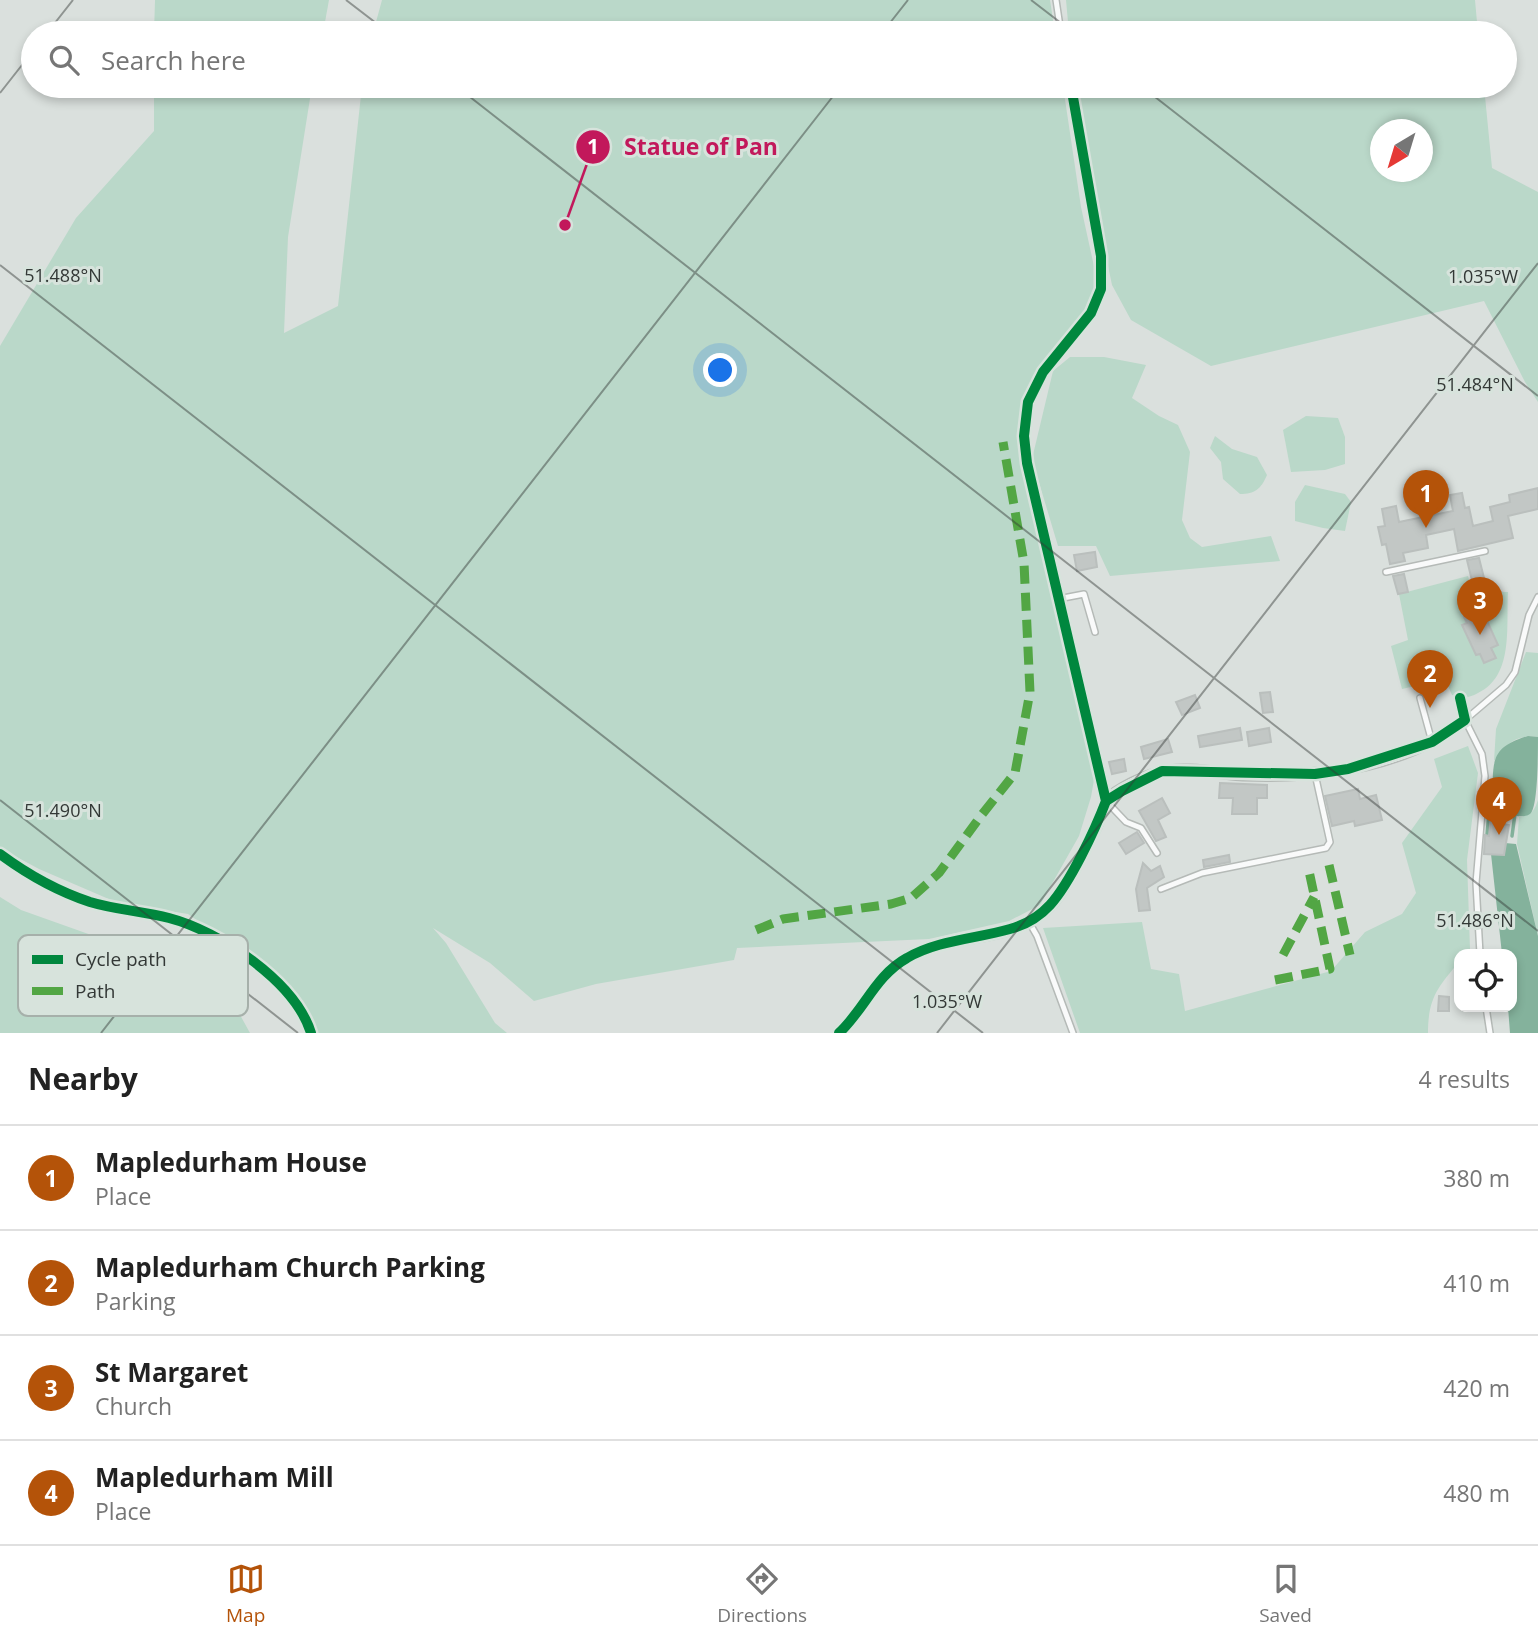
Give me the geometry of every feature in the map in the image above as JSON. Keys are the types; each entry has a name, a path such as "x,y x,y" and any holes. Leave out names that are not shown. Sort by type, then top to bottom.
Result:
{"street":[{"path":"839,1033 866,996 887,973 905,959 930,946 1029,922 1049,907 1098,823 1106,801 1122,791 1162,771 1315,774 1359,766 1432,742 1465,720 1460,698"},
{"path":"0,854 55,888 89,901 170,918 208,935"},
{"path":"248,960 286,992 311,1033"}],"lane":[{"path":"1056,0 1059,21"},
{"path":"1073,98 1101,256 1101,289 1091,313 1043,372 1028,402 1024,436 1027,463 1106,801 1126,822 1140,828 1157,853"},
{"path":"1386,572 1485,551"},
{"path":"1058,599 1084,594 1095,632"},
{"path":"1480,949 1476,883 1485,776 1482,754 1465,720 1506,685 1515,672 1529,615 1538,597"},
{"path":"1420,698 1432,742"},
{"path":"1161,890 1202,873 1326,848 1329,842 1315,774"},
{"path":"1029,922 1037,936 1073,1033"},
{"path":"1487,1012 1490,1033"}],"shaded area":[{"path":"155,0 329,0 325,21 154,21"},
{"path":"382,0 1050,0 1053,21 376,21"},
{"path":"1066,0 1475,0 1477,21 1068,21"},
{"path":"154,98 310,98 288,237 284,333 338,306 361,98 1065,98 1081,207 1097,280 1087,309 1047,356 1026,391 1018,431 1095,774 1079,836 1040,905 1009,921 929,939 737,948 734,960 596,984 534,1001 490,963 433,928 446,943 495,1023 507,1033 315,1033 311,1022 284,981 248,956 248,935 218,935 188,914 118,903 39,869 0,848 0,346 76,218 154,131"},
{"path":"1079,98 1485,98 1492,168 1538,192 1538,402 1484,301 1211,366 1131,320 1112,285"},
{"path":"1070,357 1104,357 1146,365 1132,398 1178,425 1190,452 1182,520 1190,538 1202,547 1271,536 1280,561 1110,576 1096,546 1058,546 1032,459 1053,371"},
{"path":"1306,416 1338,418 1345,437 1345,464 1325,470 1291,472 1283,430"},
{"path":"1215,436 1232,449 1257,457 1267,475 1257,490 1240,494 1223,479 1221,462 1210,448"},
{"path":"1305,485 1345,494 1351,502 1345,531 1295,521 1295,502"},
{"path":"1468,576 1472,591 1508,592 1506,649 1498,675 1490,685 1475,695 1465,697 1452,695 1445,679 1402,689 1391,646 1408,640 1399,594"},
{"path":"1526,652 1538,653 1538,737 1524,737 1512,742 1494,761 1496,729"},
{"path":"1528,736 1538,737 1535,800 1531,813 1527,816 1510,815 1511,807 1495,804 1492,799 1494,766 1496,758 1506,746"},
{"path":"1468,746 1478,773 1467,860 1470,949 1454,949 1454,968 1432,1002 1428,1033 1080,1033 1043,928 1142,922 1151,969 1179,974 1185,1011 1331,971 1365,932 1402,914 1416,893 1402,843 1442,787 1434,759"},
{"path":"1538,800 1538,936 1517,844 1519,817 1532,812"},
{"path":"1505,843 1516,844 1538,936 1538,1033 1510,1033 1508,1012 1517,1012 1517,949 1501,949 1491,854 1504,855"},
{"path":"0,897 21,910 91,935 18,935 18,1016 241,1016 250,1033 0,1033"}],"building":[{"path":"1538,488 1538,509 1508,516 1513,538 1458,551 1454,529 1426,535 1428,548 1403,553 1405,561 1390,564 1386,544 1382,545 1378,527 1385,526 1382,509 1396,506 1399,522 1453,511 1450,495 1462,493 1465,508 1469,507 1473,526 1493,521 1490,507 1510,502 1509,495"},
{"path":"1095,552 1097,567 1077,571 1074,555"},
{"path":"1479,558 1487,590 1474,589 1467,560"},
{"path":"1404,574 1408,592 1398,594 1393,576"},
{"path":"1474,613 1476,618 1484,614 1498,645 1491,648 1496,658 1484,663 1480,654 1476,655 1462,625 1467,623 1464,617"},
{"path":"1270,692 1273,712 1263,713 1260,693"},
{"path":"1195,695 1200,708 1182,715 1176,702"},
{"path":"1240,728 1242,740 1200,747 1198,736"},
{"path":"1269,728 1271,742 1249,746 1247,732"},
{"path":"1168,739 1172,752 1144,759 1141,747"},
{"path":"1124,759 1126,771 1112,774 1109,762"},
{"path":"1220,783 1267,785 1267,798 1257,798 1257,814 1232,814 1233,798 1219,798"},
{"path":"1358,789 1360,799 1376,795 1382,820 1355,826 1354,821 1332,826 1325,796"},
{"path":"1162,798 1170,813 1158,820 1166,837 1156,841 1139,811"},
{"path":"1491,815 1503,816 1502,824 1509,825 1504,855 1484,854 1485,835 1489,836"},
{"path":"1137,832 1144,843 1126,854 1119,843"},
{"path":"1229,855 1230,862 1204,867 1203,860"},
{"path":"1143,863 1151,871 1160,866 1164,877 1147,888 1150,910 1139,911 1136,889"},
{"path":"1439,996 1449,997 1449,1011 1438,1011"}],"waterway":[{"path":"1487,835 1489,813 1495,800"},
{"path":"1512,836 1515,814"}],"marked path":[{"path":"756,930 783,919 891,904 911,898 939,873 1015,773 1030,692 1024,563 1003,442"},
{"path":"1329,865 1350,955"},
{"path":"1275,980 1330,969 1309,871"},
{"path":"1283,955 1314,897"}],"cycle path":[{"path":"839,1033 878,983 907,958 931,947 1016,927 1041,913 1058,895 1074,870 1106,801 1027,463 1024,436 1028,402 1043,372 1091,313 1101,289 1101,256 1073,98"},
{"path":"1106,801 1162,771 1315,774 1348,769 1432,742 1465,720 1460,698"},
{"path":"0,854 43,881 78,898 100,905 169,918 212,935"},
{"path":"248,957 289,995 311,1033"}],"place":[{"name":"Statue of Pan","path":"565,225"},
{"name":"Mapledurham House","path":"1426,528"},
{"name":"St Margaret","path":"1480,635"},
{"name":"Mapledurham Church Parking","path":"1430,708"},
{"name":"Mapledurham Mill","path":"1499,835"}]}
